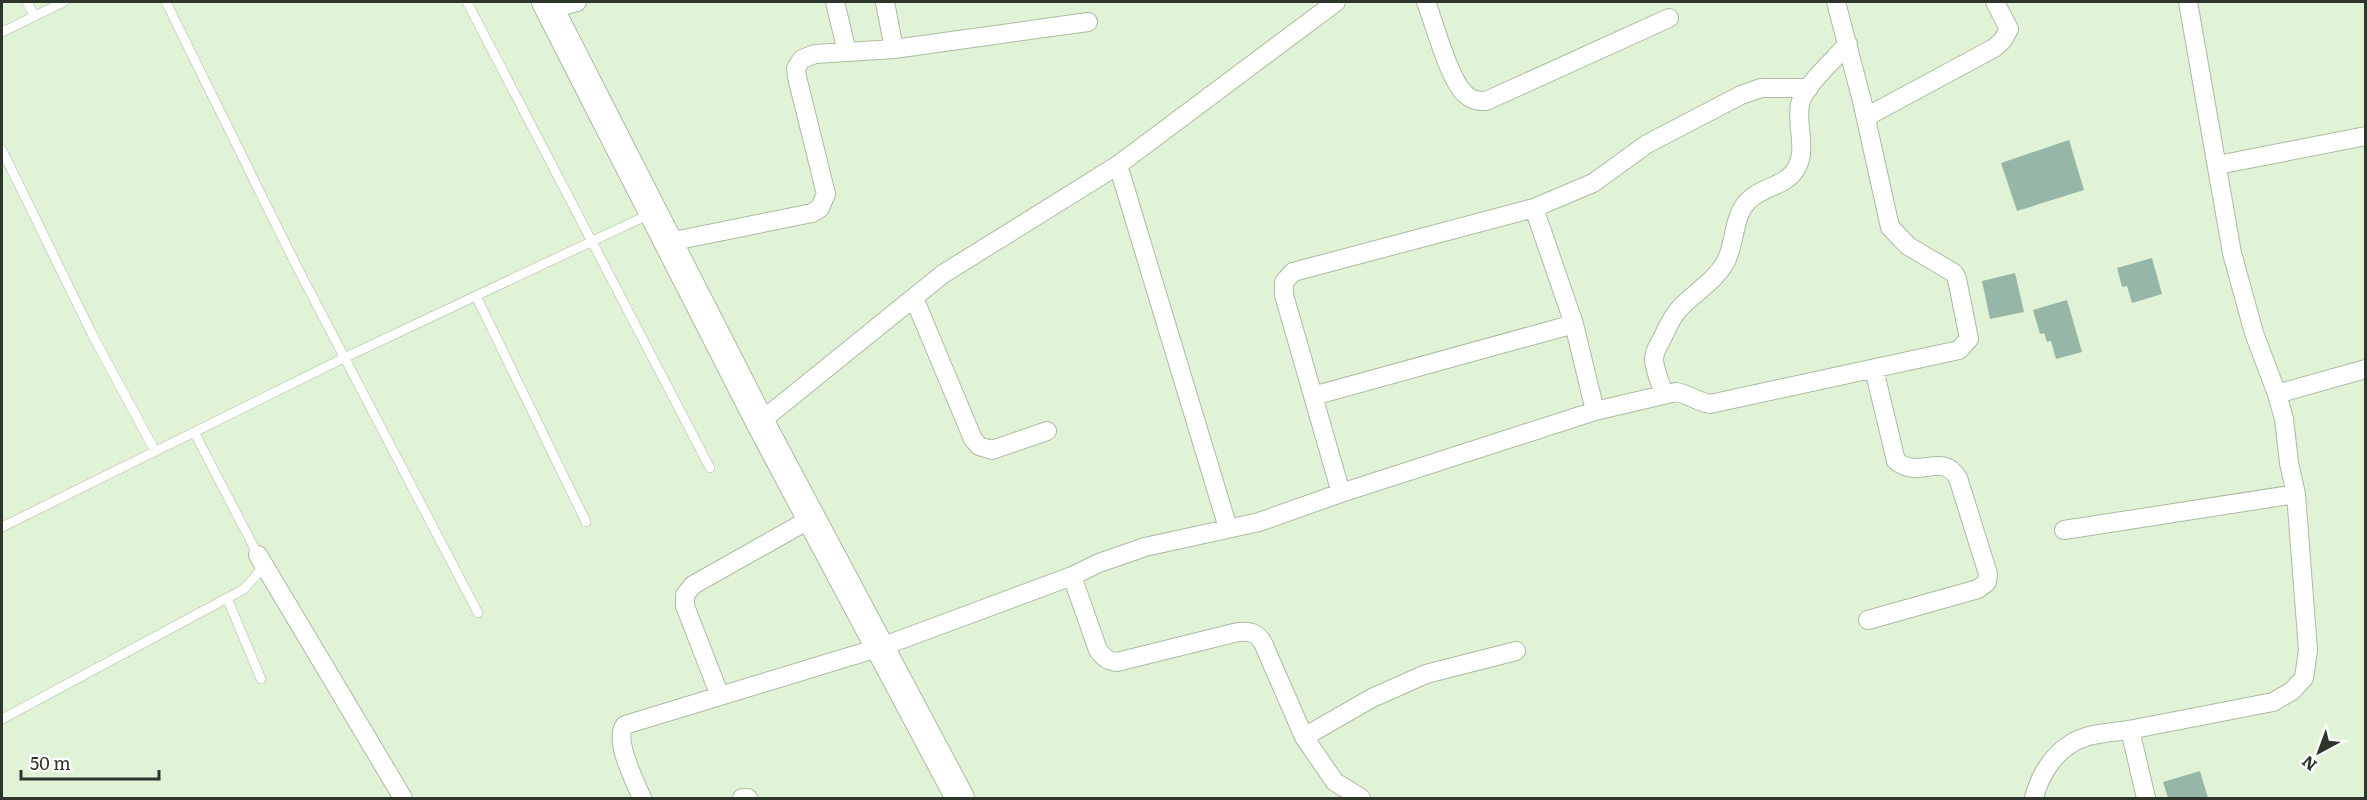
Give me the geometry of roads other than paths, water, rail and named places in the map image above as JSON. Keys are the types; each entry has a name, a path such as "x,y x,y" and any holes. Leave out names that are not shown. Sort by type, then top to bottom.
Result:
{"main road":[{"path":"548,5 760,422 960,798"}],"street":[{"path":"548,5 577,2"},
{"path":"835,2 847,52"},
{"path":"885,2 894,49"},
{"path":"760,422 943,274 1118,165 1336,2"},
{"path":"1426,2 1455,79 1465,94 1475,101 1486,101 1669,18"},
{"path":"642,798 620,742 621,730 625,725 881,647 1072,576 1099,563 1145,548 1259,522 1341,493 1595,411 1676,392 1710,404 1959,350 1969,339 1954,273 1908,246 1890,227 1866,117 1836,2"},
{"path":"1866,117 1994,48 2003,40 2009,29 1995,2"},
{"path":"2034,798 2047,767 2070,744 2102,732 2130,729 2273,702 2292,691 2304,678 2308,650 2296,494 2289,463 2284,419 2254,333 2232,253 2188,2"},
{"path":"669,242 812,213 820,208 826,194 796,68 802,59 815,54 894,49 1089,22"},
{"path":"1664,395 1654,360 1657,348 1680,308 1717,276 1727,261 1742,211 1749,199 1791,176 1799,165 1801,144 1798,120 1801,102 1809,88 1848,44"},
{"path":"1341,493 1284,295 1284,282 1293,272 1534,208 1593,183 1647,144 1741,95 1761,88 1809,88"},
{"path":"2218,165 2366,135"},
{"path":"1118,165 1228,528"},
{"path":"1534,208 1574,324 1595,411"},
{"path":"914,298 973,439 979,446 992,450 1047,431"},
{"path":"1313,396 1574,324"},
{"path":"1868,620 1978,589 1987,582 1988,574 1958,478 1952,469 1944,465 1910,469 1896,461 1874,369"},
{"path":"2277,394 2366,369"},
{"path":"2064,530 2296,494"},
{"path":"720,696 684,606 685,595 693,585 812,518"},
{"path":"258,555 404,798"},
{"path":"1072,576 1098,650 1104,658 1111,661 1117,662 1238,632 1249,631 1258,635 1304,737 1335,782 1360,798"},
{"path":"1304,737 1372,698 1426,674 1516,651"},
{"path":"2130,729 2146,798"},
{"path":"742,798 748,798"}],"lane":[{"path":"27,2 34,15"},
{"path":"2,32 64,2"},
{"path":"166,2 295,263 478,613"},
{"path":"467,2 710,468"},
{"path":"2,150 93,336 155,451"},
{"path":"2,528 344,358 654,213"},
{"path":"476,296 586,522"},
{"path":"2,718 244,590 253,582 260,570 258,555 194,432"},
{"path":"227,598 261,679"}]}
